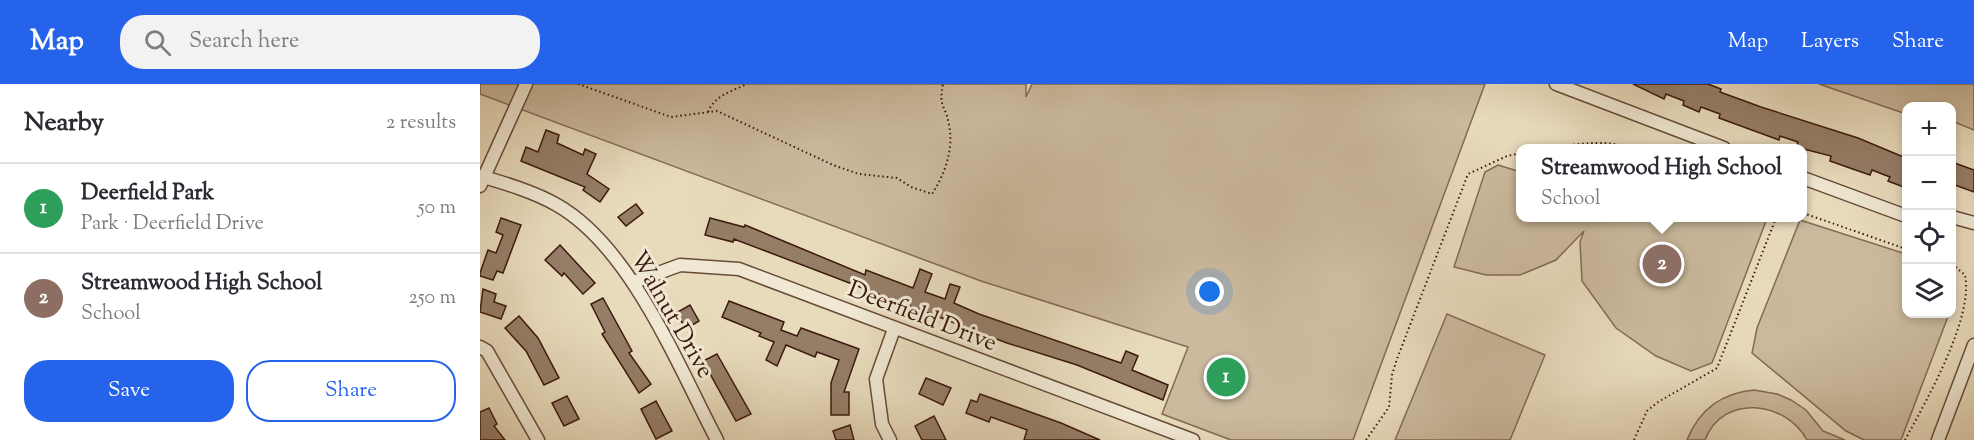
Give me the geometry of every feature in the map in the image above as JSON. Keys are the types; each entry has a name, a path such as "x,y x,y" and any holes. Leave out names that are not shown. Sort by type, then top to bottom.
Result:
{"street":[{"path":"481,180 526,84"},
{"path":"1556,84 1714,144"},
{"path":"1807,179 1902,215"},
{"name":"Walnut Drive","path":"481,180 557,205 598,236 634,282 717,440"},
{"path":"1956,218 1974,223"},
{"name":"Deerfield Drive","path":"634,282 680,265 739,269 1193,440"},
{"path":"890,440 882,424 876,379 894,329"},
{"path":"1938,440 1974,345"},
{"path":"480,347 487,351 538,440"}],"path":[{"path":"578,84 671,117 717,111 833,165 859,174 897,178 911,187 932,194 942,179 951,147 949,124 939,101 943,84"},
{"path":"708,112 711,105 721,96 747,84"},
{"path":"1576,144 1618,144"},
{"path":"1366,440 1389,407 1392,375 1397,359 1459,191 1468,174 1516,154"},
{"path":"1807,214 1902,248"},
{"path":"1634,440 1647,411 1658,402 1717,368 1774,222"},
{"path":"1905,440 1928,396 1965,305 1968,286 1965,274 1956,267"}],"shaded area":[{"path":"480,84 1026,84 1026,97 1032,84 1485,84 1353,440 1231,440 1162,414 1188,347 981,281 480,94"},
{"path":"1819,84 1974,84 1974,130 1956,123 1956,102 1902,102 1902,113"},
{"path":"1498,165 1516,170 1516,222 1766,222 1712,363 1691,371 1656,356 1616,328 1582,281 1580,242 1584,231 1556,260 1520,275 1486,275 1454,267 1485,172"},
{"path":"1799,222 1806,222 1902,253 1902,318 1947,318 1901,440 1864,440 1846,431 1752,353 1757,328"},
{"path":"1447,314 1545,355 1510,440 1395,440"},
{"path":"1754,390 1777,394 1791,400 1806,410 1823,431 1845,440 1807,440 1785,417 1770,410 1755,408 1740,409 1726,415 1714,425 1705,440 1687,440 1698,420 1721,399"}],"building":[{"path":"1633,84 1708,84 1721,89 1720,92 1761,107 1858,138 1902,156 1902,186 1888,181 1890,177 1872,170 1870,175 1830,161 1831,156 1807,150 1807,144 1797,144 1798,142 1780,136 1779,140 1719,118 1720,114 1701,107 1699,112 1683,105 1684,101 1666,94 1664,99"},
{"path":"546,130 559,135 557,143 583,155 585,149 596,154 587,174 609,189 600,202 583,190 585,187 521,161 526,147 538,152"},
{"path":"1956,163 1974,170 1974,192 1956,185"},
{"path":"636,204 643,213 626,226 618,217"},
{"path":"501,218 521,225 503,273 497,271 493,280 480,276 480,273 488,250 496,253 503,235 496,232"},
{"path":"710,218 744,227 745,225 865,275 866,270 913,288 920,269 932,274 925,292 945,299 950,284 960,287 954,303 979,314 1121,363 1126,351 1138,356 1132,370 1168,385 1163,400 1077,365 1007,343 734,239 733,242 705,235"},
{"path":"560,245 595,283 583,294 564,273 562,276 545,260"},
{"path":"483,289 496,294 494,302 506,306 501,319 480,312"},
{"path":"603,298 632,351 629,353 651,384 639,393 602,334 605,332 591,304"},
{"path":"729,301 784,322 781,330 797,336 801,328 859,349 844,392 849,392 849,415 831,415 831,383 839,360 817,352 815,357 786,345 777,366 766,360 774,342 759,336 761,333 722,317"},
{"path":"690,305 699,321 686,329 676,313"},
{"path":"519,316 538,338 559,378 544,385 526,351 505,328"},
{"path":"717,354 751,414 736,421 703,361"},
{"path":"926,378 951,388 943,405 919,394"},
{"path":"980,394 1061,423 1100,440 1024,440 1027,430 991,417 989,422 966,413 971,400 977,402"},
{"path":"567,396 579,419 564,426 552,403"},
{"path":"656,401 672,431 656,439 641,409"},
{"path":"489,408 497,424 494,426 505,440 480,440 480,412"},
{"path":"934,416 946,440 922,440 915,426"},
{"path":"850,425 854,440 836,440 833,431"}],"place":[{"name":"Streamwood High School","path":"1662,264"},
{"name":"Deerfield Park","path":"1226,377"}]}
